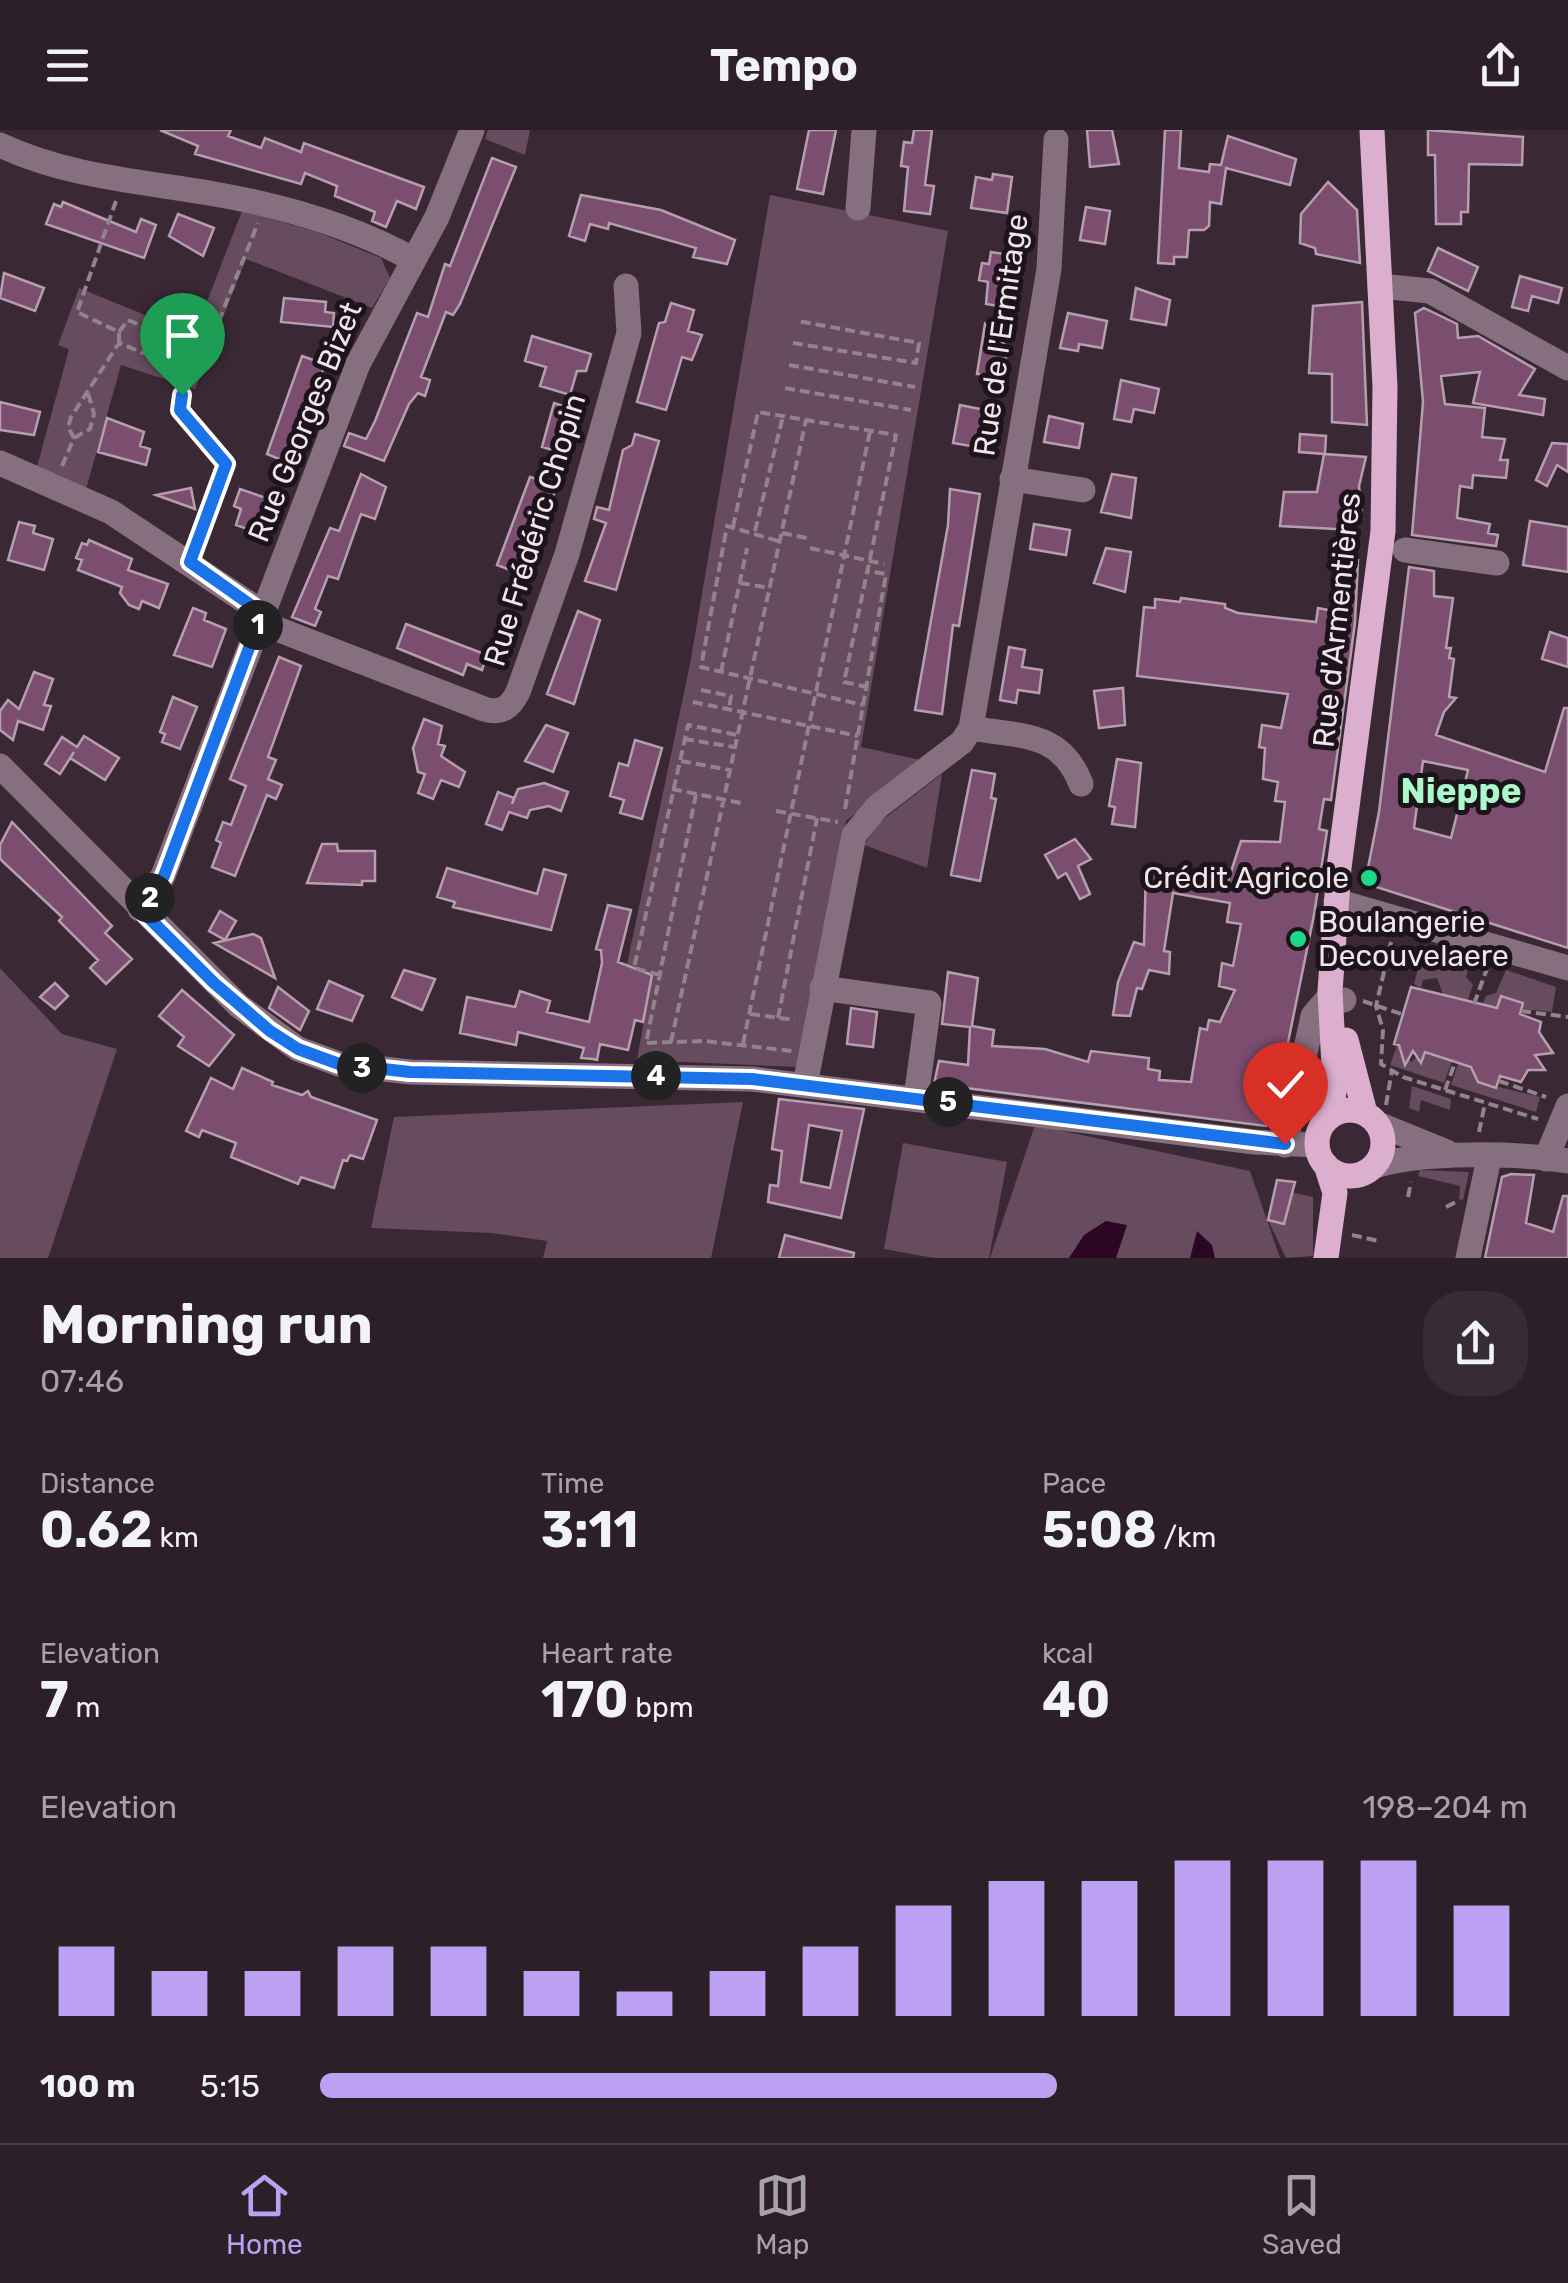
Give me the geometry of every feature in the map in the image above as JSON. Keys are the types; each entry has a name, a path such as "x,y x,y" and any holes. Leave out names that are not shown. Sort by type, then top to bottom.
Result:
{"main road":[{"name":"Rue d'Armentières","path":"1372,130 1388,286"},
{"name":"Rue d'Armentières","path":"1330,1116 1335,1086 1344,903 1382,559 1388,286 1386,130"},
{"name":"Rue d'Armentières","path":"1337,1000 1354,1082 1379,1114"},
{"path":"1326,1258 1335,1193 1321,1155 1320,1129 1330,1116 1344,1110 1379,1114 1384,1143 1352,1201 1347,1247"},
{"path":"1321,1155 1344,1176 1370,1169"}],"street":[{"name":"Rue Georges Bizet","path":"140,909 164,876 358,364 444,201 472,130"},
{"path":"858,208 864,130"},
{"name":"Rue de l'Ermitage","path":"971,728 1051,256 1056,140"},
{"path":"0,145 58,168 265,205 381,243 414,260"},
{"name":"Rue Frédéric Chopin","path":"261,618 484,709 495,712 508,707 558,584 624,351 628,333 626,286"},
{"path":"1388,286 1430,291 1568,368"},
{"path":"0,463 111,512 190,562 261,618"},
{"name":"Rue de l'Ermitage","path":"1012,479 1083,490"},
{"path":"1405,550 1497,564"},
{"path":"804,1085 854,835 877,807 962,742 971,728 1058,746 1070,759 1081,784"},
{"path":"0,766 214,983 270,1031 298,1049 339,1064 391,1072 696,1076 804,1085 1285,1144 1321,1155"},
{"path":"1344,903 1568,968"},
{"path":"822,988 929,1003 916,1098"},
{"path":"1285,1144 1312,1020 1318,1008 1337,1000"},
{"path":"1370,1169 1400,1159 1476,1152 1557,1160 1557,1102"},
{"path":"1379,1114 1476,1152"},
{"path":"1468,1258 1476,1152"}],"path":[{"path":"119,332 77,312 124,180"},
{"path":"190,562 226,464 180,410 182,395 202,363 265,205"},
{"path":"74,438 68,427 119,343 119,332 128,320 155,331 157,345"},
{"path":"793,343 916,363 919,343 798,322"},
{"path":"119,343 148,355 157,345"},
{"path":"157,345 202,363"},
{"path":"789,365 915,387"},
{"path":"785,388 911,410"},
{"path":"54,485 74,438 90,428 94,414 88,393"},
{"path":"733,527 758,412 896,435 844,682 867,687"},
{"path":"755,531 783,416"},
{"path":"671,1042 806,420"},
{"path":"743,1044 870,431"},
{"path":"780,542 755,531 727,526 701,668 863,705"},
{"path":"782,534 811,539"},
{"path":"721,672 747,548"},
{"path":"810,548 884,564"},
{"path":"776,811 842,823 886,574 867,571"},
{"path":"740,582 770,588"},
{"path":"701,690 731,696 729,709"},
{"path":"694,702 858,736"},
{"path":"660,975 634,968 688,726 738,735"},
{"path":"684,739 735,748"},
{"path":"679,761 730,770"},
{"path":"672,789 741,803"},
{"path":"696,794 646,1042 743,1044 794,1051 798,1036"},
{"path":"778,1018 817,818"},
{"path":"1394,932 1376,1006 1383,1030 1381,1064 1445,1090 1538,1119"},
{"path":"1474,1004 1489,962"},
{"path":"1376,1006 1401,1014"},
{"path":"1521,1011 1568,1018"},
{"path":"750,1014 803,1021"},
{"path":"1445,1090 1456,1060"},
{"path":"1379,1114 1392,1070"},
{"path":"1498,1080 1557,1102"},
{"path":"1354,1082 1363,1082 1379,1114"},
{"path":"1476,1152 1485,1102"},
{"path":"1347,1247 1379,1241"}],"shaded area":[{"path":"488,130 530,130 525,155 485,139"},
{"path":"770,195 948,231 861,747 921,760 846,821 798,1067 637,1060 652,975 626,969 690,664"},
{"path":"242,211 317,232 381,258 390,278 372,308 246,259 195,389 121,365 86,489 37,467 69,349 58,345 79,288 194,335"},
{"path":"942,774 927,868 864,845 877,824"},
{"path":"1424,945 1471,959 1466,977 1473,985 1467,1002 1443,994 1437,978 1423,980 1421,988 1414,984"},
{"path":"0,968 62,1034 117,1049 48,1258 0,1258"},
{"path":"1506,970 1556,987 1552,1012 1522,1009 1520,1002 1504,997 1492,1010 1482,1005 1486,996 1496,993"},
{"path":"1398,1043 1411,1062 1425,1050 1452,1061 1444,1083 1390,1065"},
{"path":"1459,1061 1477,1069 1478,1082 1540,1097 1536,1112 1451,1085"},
{"path":"1412,1086 1451,1099 1450,1110 1421,1100 1419,1112 1409,1108"},
{"path":"743,1102 711,1258 543,1258 547,1241 492,1233 371,1228 394,1117"},
{"path":"1035,1125 1250,1171 1280,1258 990,1258"},
{"path":"903,1143 1007,1162 989,1258 934,1258 884,1249"},
{"path":"1420,1170 1469,1172 1463,1200 1459,1199 1460,1186 1418,1176"},
{"path":"1291,1192 1313,1197 1313,1256 1286,1258 1268,1220 1285,1224"},
{"path":"1106,1221 1127,1225 1116,1258 1069,1258 1084,1235"},
{"path":"1197,1231 1212,1245 1215,1258 1190,1258"}],"building":[{"path":"160,130 231,130 228,136 261,148 265,138 301,152 304,143 424,187 416,209 397,201 386,227 372,221 375,212 335,196 337,186 305,173 301,184 195,154 198,146"},
{"path":"809,130 836,130 823,194 797,189"},
{"path":"914,130 932,130 925,185 934,186 930,214 904,211 908,167 901,166 904,142 912,143"},
{"path":"1087,130 1112,130 1119,164 1090,167"},
{"path":"1165,130 1181,130 1179,168 1209,172 1210,164 1221,165 1228,136 1296,159 1290,185 1226,168 1221,204 1210,202 1209,226 1189,230 1187,257 1174,257 1174,264 1158,263"},
{"path":"1428,130 1523,137 1522,165 1469,164 1468,212 1461,212 1461,224 1436,224 1435,155 1428,155"},
{"path":"492,158 516,167 460,304 453,315 446,312 421,377 430,380 425,396 418,393 409,404 384,461 344,446 349,433 366,439 417,313 428,317 445,264 450,266"},
{"path":"993,174 1012,177 1007,213 971,208 976,177 992,180"},
{"path":"1328,182 1357,210 1360,263 1316,254 1315,248 1300,243 1301,214"},
{"path":"581,195 661,210 735,240 727,264 693,257 696,248 609,223 608,229 590,224 585,241 569,236"},
{"path":"63,202 136,232 141,219 156,225 144,258 46,224 54,204 61,207"},
{"path":"1086,207 1110,211 1105,244 1080,240"},
{"path":"178,214 214,228 203,256 169,236"},
{"path":"1438,248 1478,267 1468,291 1428,271"},
{"path":"991,252 1023,257 1011,308 986,304 988,282 979,280 982,263 989,264"},
{"path":"4,273 44,288 35,311 0,298"},
{"path":"1520,276 1562,288 1558,303 1532,296 1528,311 1512,307"},
{"path":"1136,288 1170,300 1166,325 1131,319"},
{"path":"284,298 326,302 325,312 334,313 333,327 281,322"},
{"path":"1362,302 1367,425 1332,422 1332,374 1309,373 1313,306"},
{"path":"671,303 694,310 688,331 702,335 692,360 682,357 666,410 637,402 659,323 665,322"},
{"path":"1424,308 1457,324 1458,338 1478,336 1535,369 1519,395 1545,399 1543,415 1473,403 1480,372 1441,376 1445,404 1485,408 1482,437 1505,439 1500,460 1508,460 1506,478 1473,475 1472,488 1460,486 1457,518 1490,524 1488,533 1498,535 1496,546 1412,535 1423,402 1415,313"},
{"path":"1068,313 1107,321 1102,348 1079,344 1078,351 1060,348"},
{"path":"985,324 1007,347 1004,378 977,374"},
{"path":"532,336 591,354 586,371 577,371 570,395 540,386 546,367 525,361"},
{"path":"302,356 325,364 294,453 286,462 267,454"},
{"path":"1121,380 1159,389 1154,413 1134,409 1131,422 1114,419"},
{"path":"0,402 40,412 34,435 0,430"},
{"path":"554,403 579,411 566,454 542,447"},
{"path":"960,405 985,410 981,429 993,430 989,449 953,443"},
{"path":"1049,416 1083,424 1079,448 1044,442"},
{"path":"107,418 144,432 140,446 150,449 146,465 98,452"},
{"path":"635,434 659,441 616,590 585,581 606,523 594,519 597,507 609,510 623,450 632,445"},
{"path":"1300,434 1326,436 1325,454 1366,457 1359,486 1362,518 1356,518 1354,530 1280,526 1284,492 1317,492 1324,454 1299,452"},
{"path":"1552,443 1568,444 1568,472 1557,465 1547,486 1536,480"},
{"path":"361,474 386,487 375,519 361,514 338,579 328,576 315,609 321,612 315,626 292,617 330,528 339,531"},
{"path":"1112,474 1136,478 1131,518 1101,512"},
{"path":"530,477 556,484 549,517 538,514 521,574 497,565"},
{"path":"191,488 195,509 156,495"},
{"path":"240,489 272,500 262,534 236,525 241,509 234,506"},
{"path":"950,489 980,494 959,626 953,625 942,714 915,710 948,525"},
{"path":"1530,521 1568,527 1568,572 1523,565"},
{"path":"19,522 35,526 33,533 53,539 44,570 8,560"},
{"path":"1034,524 1070,530 1066,555 1030,549"},
{"path":"89,540 132,559 128,570 168,584 159,608 142,601 139,609 129,605 120,593 122,587 78,570 82,560 76,558 82,543 87,545"},
{"path":"1106,548 1131,552 1125,592 1094,583"},
{"path":"1342,558 1358,560 1355,623 1331,800 1324,799 1319,829 1327,831 1314,915 1272,1121 1266,1126 934,1084 939,1061 968,1065 970,1027 942,1024 948,972 978,978 972,1026 994,1030 992,1046 1045,1049 1088,1062 1091,1051 1149,1058 1148,1069 1160,1071 1159,1080 1191,1082 1200,1028 1207,1030 1209,1020 1220,1022 1235,990 1219,986 1222,963 1233,966 1241,924 1227,922 1230,903 1173,893 1164,951 1170,952 1169,974 1149,970 1142,989 1137,988 1130,1016 1113,1015 1118,982 1134,942 1144,945 1146,869 1227,884 1241,841 1280,842 1285,802 1275,801 1278,782 1263,779 1265,748 1259,747 1262,725 1281,728 1288,694 1137,676 1144,607 1155,608 1155,599 1180,602 1181,598 1225,604 1225,608 1238,613 1316,622 1318,608 1338,612"},
{"path":"1409,567 1434,571 1434,596 1453,598 1446,648 1451,648 1449,658 1454,659 1449,697 1456,698 1444,712 1436,735 1545,772 1564,708 1568,708 1568,948 1370,885 1366,878 1379,812","holes":["1423,761 1468,770 1451,838 1414,828"]},
{"path":"193,608 206,613 204,620 226,629 212,667 174,655"},
{"path":"578,611 600,620 574,704 547,694"},
{"path":"406,624 487,655 482,670 467,664 463,675 397,648"},
{"path":"1550,632 1568,638 1568,667 1542,659"},
{"path":"1009,647 1025,650 1022,667 1042,670 1039,693 1018,690 1016,703 1000,700"},
{"path":"279,657 301,666 268,757 276,760 268,779 282,785 276,799 267,795 235,876 212,867 221,843 216,840 223,822 231,825 246,786 230,779"},
{"path":"34,672 53,679 44,705 51,706 43,730 18,721 13,740 0,730 0,711 8,700 19,709"},
{"path":"1123,688 1125,725 1099,728 1094,691"},
{"path":"173,697 197,707 180,749 162,742 165,734 160,732"},
{"path":"424,719 442,726 438,744 445,746 441,756 465,772 459,787 441,780 433,799 418,793 425,774 418,772 413,748"},
{"path":"546,725 568,733 553,772 525,761"},
{"path":"84,736 119,758 105,780 70,758 60,774 45,764 62,737 77,747"},
{"path":"635,740 662,748 642,819 620,813 624,800 610,796 619,763 628,766"},
{"path":"1117,759 1141,763 1135,827 1112,824 1115,807 1109,806"},
{"path":"972,770 995,774 991,798 996,799 980,881 951,875"},
{"path":"544,783 568,792 561,811 549,806 530,810 527,818 509,812 502,830 486,824 498,792 514,798 512,804 518,789"},
{"path":"12,822 112,926 105,933 132,959 106,984 90,968 98,960 59,921 62,917 0,859 0,845"},
{"path":"1075,839 1091,859 1078,866 1090,894 1080,899 1066,873 1058,878 1045,855"},
{"path":"322,844 337,844 338,851 375,851 375,881 362,881 362,885 307,883"},
{"path":"447,868 537,894 544,869 566,875 551,930 453,907 455,902 437,897"},
{"path":"608,905 631,910 618,962 652,975 643,1022 635,1020 628,1050 600,1044 597,1060 581,1058 584,1048 518,1032 516,1045 460,1033 467,997 515,1007 520,991 550,1001 547,1012 589,1022 602,963 601,950 596,949"},
{"path":"220,911 236,921 225,940 209,931"},
{"path":"253,934 261,938 275,978 214,943"},
{"path":"404,970 435,979 422,1010 392,997"},
{"path":"329,981 363,996 352,1021 317,1009"},
{"path":"55,983 68,996 55,1009 40,997"},
{"path":"278,987 309,1011 300,1030 269,1008"},
{"path":"1411,987 1497,1008 1501,996 1523,1003 1520,1014 1541,1022 1539,1032 1553,1053 1535,1055 1545,1070 1528,1070 1521,1082 1500,1076 1496,1088 1478,1082 1471,1067 1425,1052 1421,1063 1413,1051 1405,1065 1399,1045 1394,1044"},
{"path":"182,990 234,1035 209,1066 178,1046 184,1037 159,1016"},
{"path":"851,1008 877,1012 873,1047 847,1044"},
{"path":"242,1068 273,1082 272,1085 302,1095 308,1091 311,1097 377,1120 363,1159 350,1155 347,1161 343,1160 334,1188 301,1177 298,1184 231,1157 236,1143 202,1130 199,1137 186,1131 211,1078 233,1089"},
{"path":"779,1099 864,1109 841,1218 768,1202 770,1185 778,1186 782,1151 772,1149","holes":["809,1125 842,1131 830,1188 801,1182"]},
{"path":"1534,1175 1526,1223 1553,1232 1563,1196 1568,1196 1568,1258 1485,1258 1502,1177"},
{"path":"1277,1180 1295,1182 1284,1224 1268,1220"},
{"path":"785,1235 854,1253 853,1258 779,1258"}],"place":[{"name":"Crédit Agricole","path":"1369,878"},
{"name":"Boulangerie Decouvelaere","path":"1298,939"}],"district":[{"name":"Nieppe","path":"1461,791"}],"route":[{"path":"182,395 180,410 226,464 190,562 236,599 262,613 164,876 140,909 214,983 270,1031 312,1055 377,1070 752,1079 1285,1144"}]}
